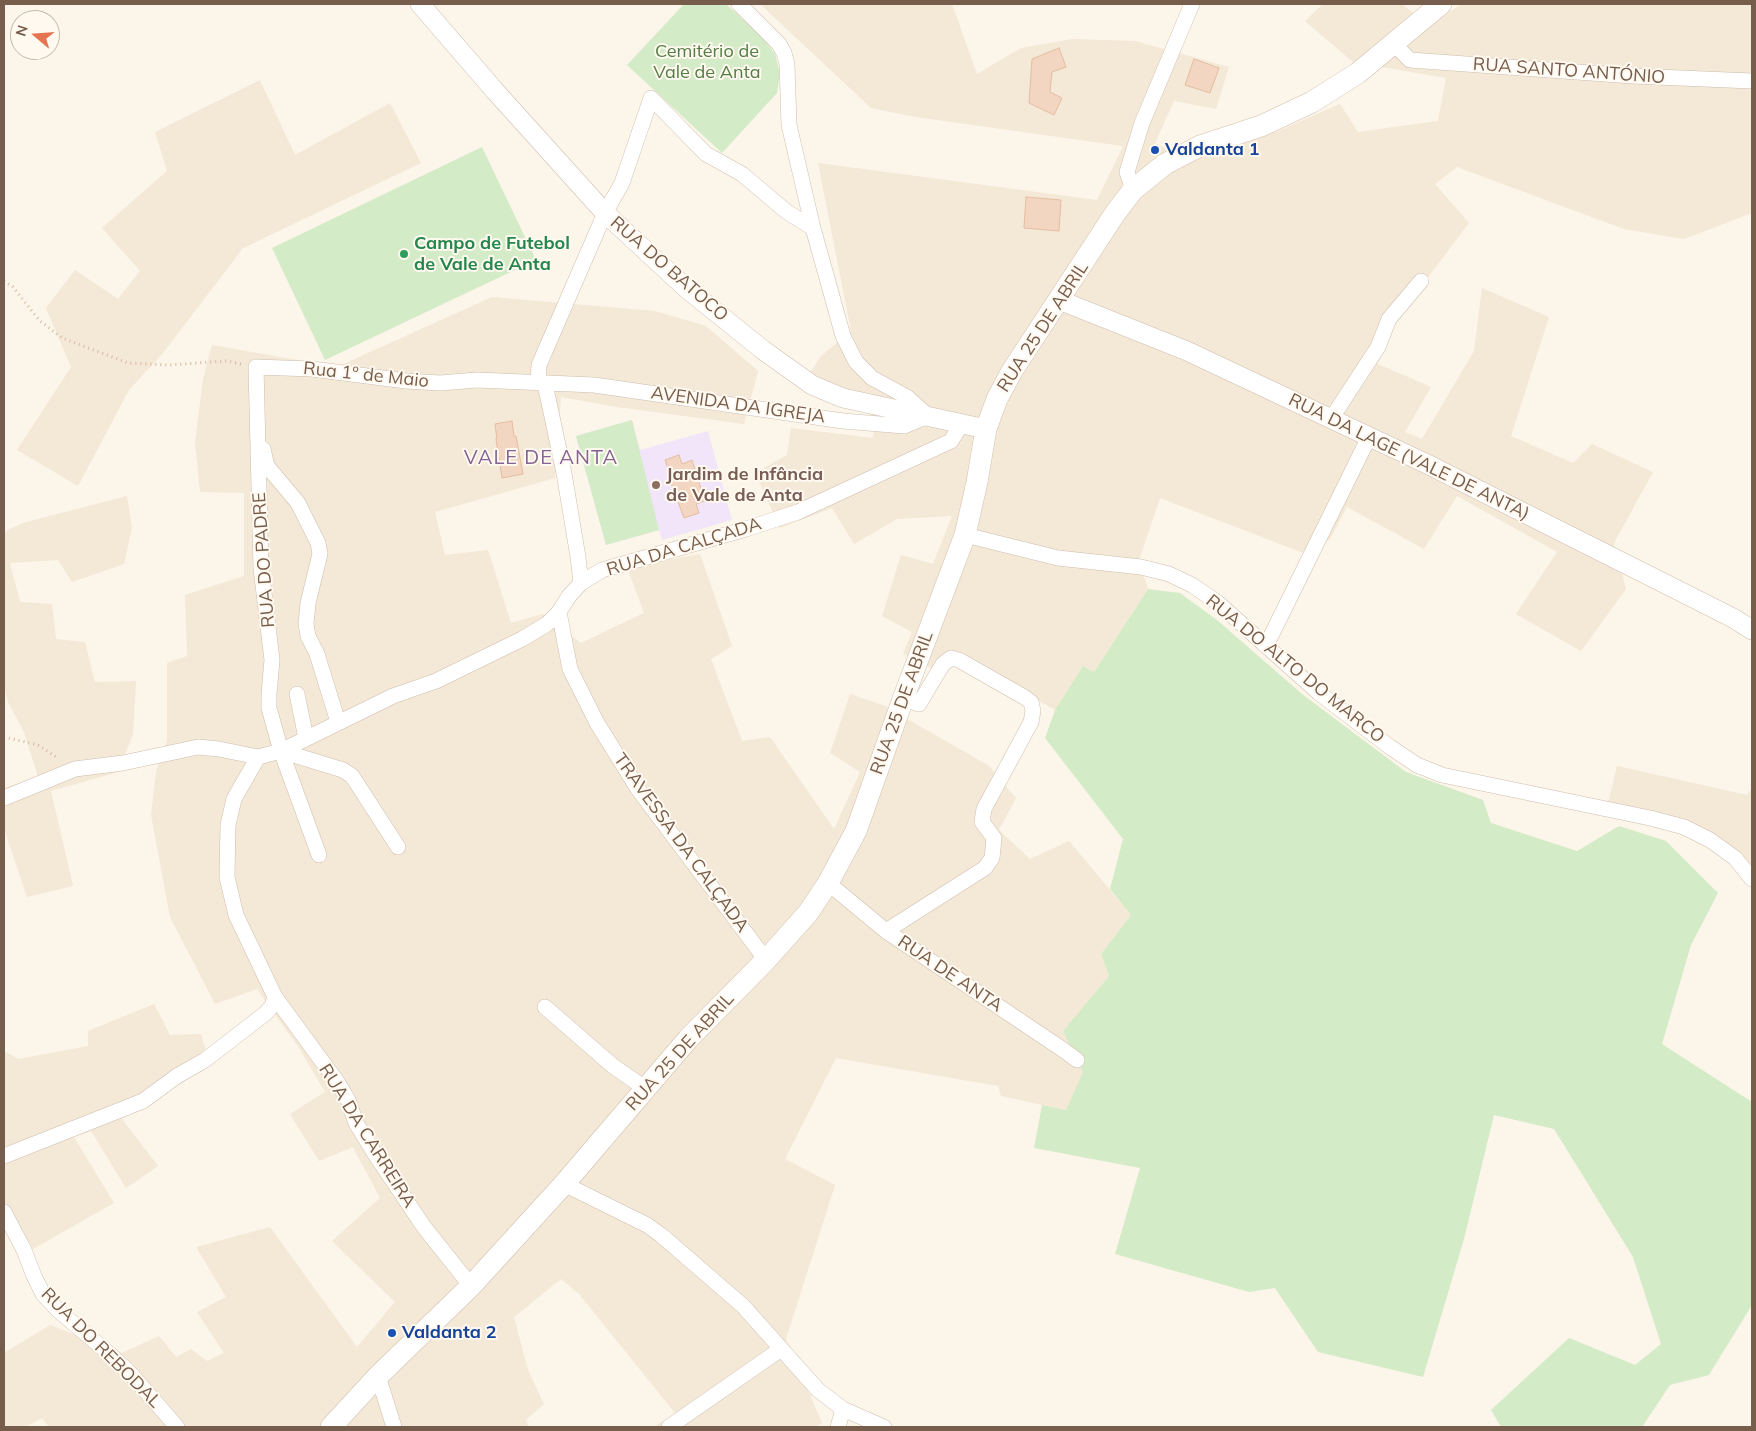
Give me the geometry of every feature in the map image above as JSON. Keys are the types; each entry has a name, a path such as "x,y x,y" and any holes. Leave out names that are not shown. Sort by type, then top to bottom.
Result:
{"main road":[{"name":"RUA 25 DE ABRIL","path":"331,1427 378,1376 471,1286 564,1184 688,1039 766,960 808,912 828,883 856,831 902,699 965,535 986,429 997,399 1012,371 1116,212 1133,190 1165,164 1200,146 1261,126 1312,102 1358,73 1441,4"}],"street":[{"name":"RUA DO BATOCO","path":"420,4 495,91 605,213 686,288 763,350 812,384 843,398 986,429"},
{"path":"739,4 779,44 784,53 787,64 790,125 813,228 843,336 856,362 872,378 907,397 928,416"},
{"path":"1133,190 1127,172 1142,123 1192,4"},
{"name":"RUA SANTO ANTÓNIO","path":"1393,43 1410,60 1634,76 1752,81"},
{"path":"581,583 564,473 539,365 605,213 622,183 651,98 706,154 742,174 787,212 813,228"},
{"path":"1331,419 1378,346 1389,319 1421,281"},
{"name":"RUA DA LAGE (VALE DE ANTA)","path":"1059,300 1187,351 1434,467 1724,613 1752,630"},
{"name":"Rua 1º de Maio","path":"256,367 312,369 406,381 477,380 542,384"},
{"name":"RUA DO PADRE","path":"256,367 261,568 272,660 269,708 281,751 319,855"},
{"name":"AVENIDA DA IGREJA","path":"542,384 594,385 843,421 904,426 928,416"},
{"name":"RUA DA CALÇADA","path":"258,757 281,751 393,696 436,681 522,639 547,624 559,612 569,596 581,583 602,570 746,530 798,512 950,441 962,424"},
{"path":"1266,646 1369,437"},
{"path":"257,441 265,452 268,466 272,473 291,492 298,503 318,544 320,554 308,603 306,624 308,636 317,654 338,722"},
{"name":"RUA DO ALTO DO MARCO","path":"965,535 1058,558 1141,566 1168,574 1192,585 1217,602 1319,693 1417,765 1442,775 1650,818 1684,827 1710,840 1735,858 1752,879"},
{"name":"TRAVESSA DA CALÇADA","path":"559,612 570,669 597,723 638,789 766,960"},
{"path":"886,931 985,868 992,858 994,838 982,822 984,808 1031,722 1033,711 1031,702 1024,697 959,660 951,658 943,664 919,704 902,699"},
{"path":"296,694 306,738"},
{"path":"4,798 75,769 123,763 198,747 258,757"},
{"path":"281,751 343,770 352,776 398,847"},
{"name":"RUA DA CARREIRA","path":"258,757 234,799 228,826 228,877 236,915 275,997 338,1083 348,1100 356,1123 401,1194 424,1227 471,1286"},
{"name":"RUA DE ANTA","path":"828,883 886,931 1062,1048 1077,1060"},
{"path":"4,1156 144,1101 177,1076 205,1060 266,1013 272,1006 275,997"},
{"path":"545,1007 613,1066 646,1090"},
{"path":"564,1184 647,1225 743,1306 818,1390 843,1409 884,1427"},
{"name":"RUA DO REBODAL","path":"4,1212 24,1250 43,1294 59,1311 130,1373 177,1427"},
{"path":"669,1427 781,1349"},
{"path":"378,1376 394,1427"},
{"path":"838,1427 843,1409"}],"path":[{"path":"4,281 13,287 39,320 62,338 128,363 169,365 226,360 256,367"},
{"path":"4,737 38,745 75,769"}],"shaded area":[{"path":"760,4 952,4 977,74 1021,48 1073,39 1135,41 1229,67 1216,109 1174,101 1155,143 1189,161 1278,131 1340,104 1358,132 1438,121 1446,78 1353,62 1305,21 1323,4 1402,4 1429,25 1462,4 1752,4 1752,213 1684,239 1624,229 1457,167 1435,184 1469,223 1395,321 1378,364 1431,387 1405,432 1422,439 1474,351 1482,288 1549,317 1511,436 1573,463 1592,444 1653,472 1614,543 1626,589 1581,651 1516,614 1557,552 1457,496 1424,549 1347,507 1330,539 1306,554 1160,498 1139,560 1148,589 1094,672 1083,666 1055,710 953,651 934,669 903,654 912,632 882,616 901,555 933,564 952,516 897,519 854,544 832,508 780,528 755,473 787,455 791,428 873,438 876,418 808,376 821,356 851,331 818,163 1097,200 1123,146 916,117 871,108"},
{"path":"260,80 295,155 390,103 421,163 243,248 163,353 129,390 78,486 17,450 71,367 46,308 75,270 118,299 140,271 102,228 167,171 155,132"},
{"path":"492,297 655,311 706,326 758,371 744,424 617,407 561,397 555,478 435,512 445,555 488,550 511,623 543,614 581,643 644,613 627,567 700,554 732,646 711,659 742,741 770,737 834,829 860,772 830,753 850,694 885,706 989,766 1016,798 999,830 1030,859 1069,841 1131,915 1101,954 1109,976 1063,1031 1084,1072 1066,1110 1001,1096 998,1086 836,1058 785,1159 835,1185 786,1339 822,1423 815,1427 654,1427 675,1413 579,1294 561,1279 514,1317 528,1370 544,1404 526,1420 529,1427 49,1427 42,1418 25,1427 4,1427 4,1353 50,1325 122,1353 159,1336 176,1357 191,1349 207,1361 224,1353 197,1312 226,1297 196,1247 270,1227 357,1347 395,1302 332,1241 380,1198 353,1147 319,1161 290,1114 325,1092 299,1048 257,989 215,1004 170,917 151,815 156,772 167,740 167,663 187,656 185,595 244,576 244,493 200,492 195,442 203,379 212,345 337,367"},
{"name":"Jardim de Infância de Vale de Anta","path":"632,420 640,450 708,431 732,520 662,540 659,530 606,545 576,436"},
{"path":"127,496 132,528 124,564 72,582 58,560 10,563 20,602 52,604 56,639 85,642 95,682 136,681 133,734 118,772 51,791 73,886 27,897 4,829 4,788 38,777 24,732 8,702 4,686 4,532 23,523"},
{"path":"1617,766 1747,795 1752,788 1752,866 1714,835 1608,803"},
{"path":"154,1004 170,1035 201,1034 210,1066 122,1119 158,1166 126,1188 91,1131 74,1137 114,1203 33,1249 14,1216 4,1220 4,1051 18,1059 88,1046 88,1031"}],"green space":[{"name":"Cemitério de Vale de Anta","path":"684,4 726,4 762,37 775,54 780,73 777,93 722,153 627,65"},
{"name":"Campo de Futebol de Vale de Anta","path":"482,147 536,260 325,360 272,248"},
{"path":"632,420 659,530 606,545 576,436"},
{"path":"1148,589 1180,593 1217,620 1302,694 1406,772 1483,800 1491,823 1577,851 1619,826 1666,841 1718,893 1691,945 1662,1044 1752,1102 1752,1305 1709,1375 1670,1385 1642,1427 1501,1427 1491,1410 1569,1338 1635,1365 1661,1344 1633,1257 1554,1129 1494,1115 1464,1239 1423,1377 1318,1352 1275,1288 1249,1292 1115,1254 1140,1168 1034,1148 1042,1105 1066,1110 1083,1072 1063,1031 1109,976 1101,954 1131,915 1110,889 1123,839 1045,738 1055,710 1083,666 1094,672"}],"building":[{"path":"1059,48 1066,67 1052,72 1050,92 1062,98 1054,115 1029,103 1032,59"},
{"path":"1194,59 1219,68 1210,93 1185,85"},
{"path":"1026,197 1061,200 1059,231 1024,228"},
{"path":"512,421 523,474 502,478 495,424"},
{"path":"679,455 682,464 692,460 705,501 696,504 699,513 684,518 668,475 670,475 665,460"}],"place":[{"name":"Valdanta 1","path":"1155,150"},
{"name":"Campo de Futebol de Vale de Anta","path":"404,254"},
{"name":"Jardim de Infância de Vale de Anta","path":"656,485"},
{"name":"Valdanta 2","path":"392,1333"}],"district":[{"name":"VALE DE ANTA","path":"541,458"}]}
